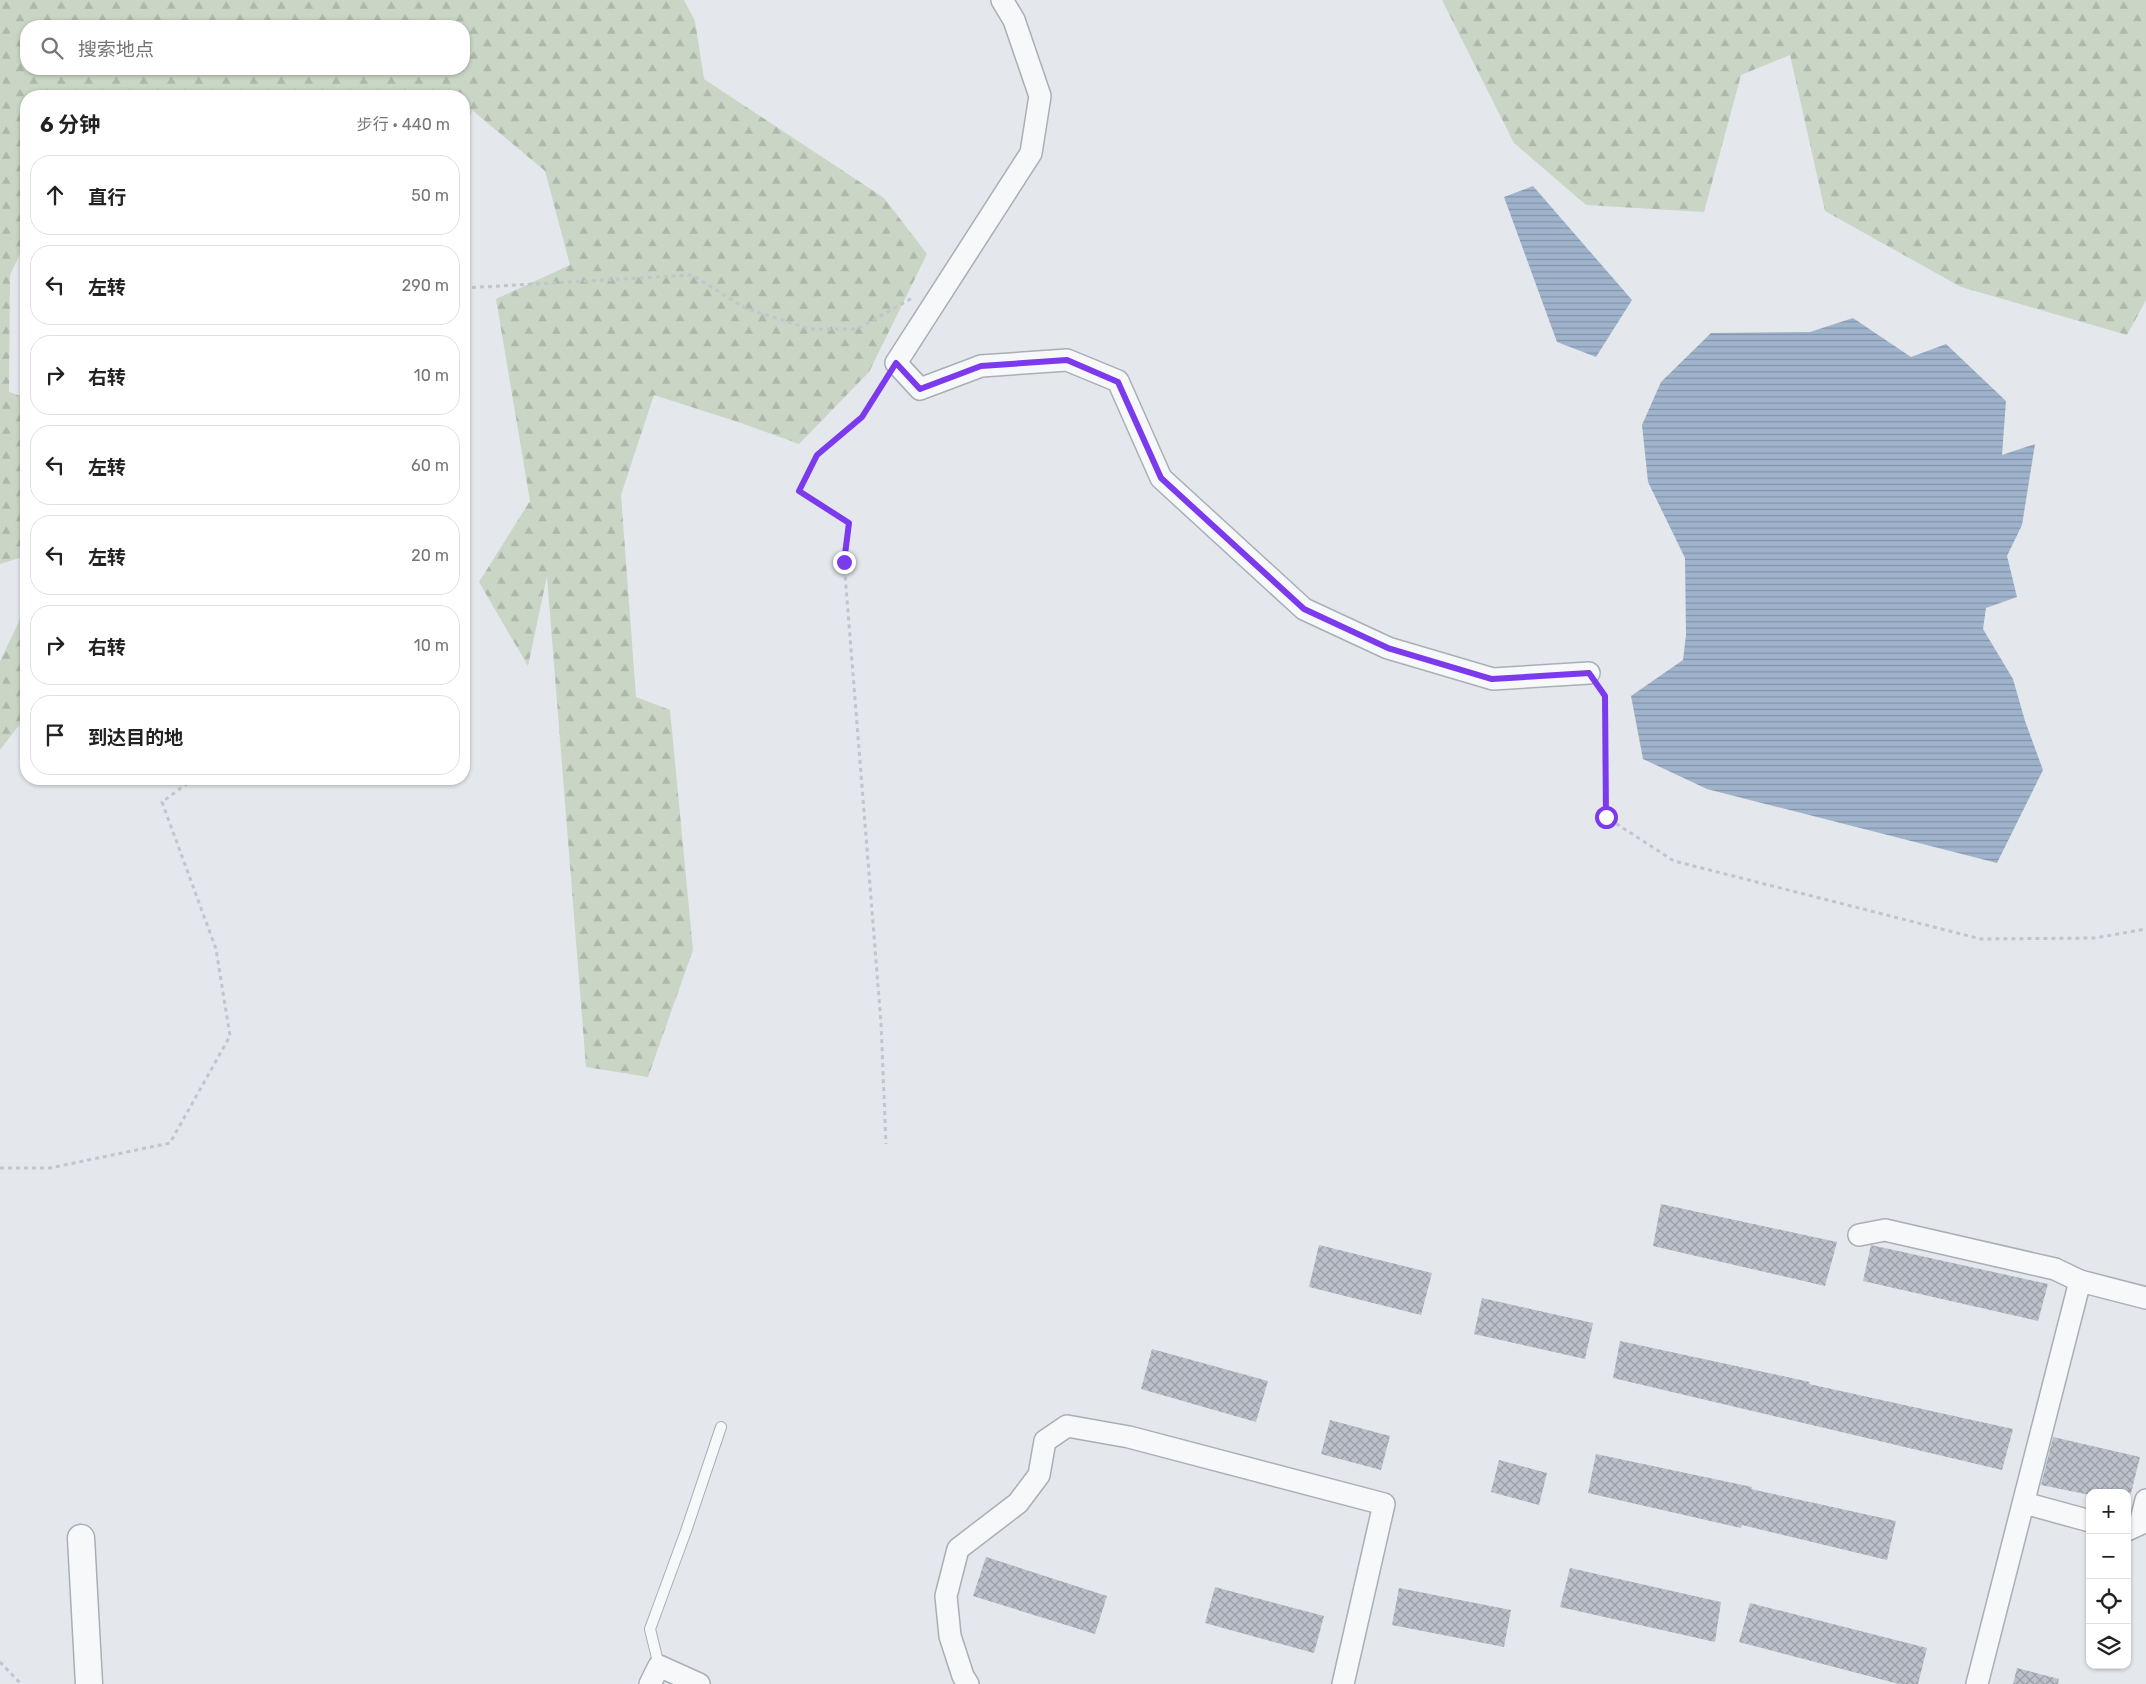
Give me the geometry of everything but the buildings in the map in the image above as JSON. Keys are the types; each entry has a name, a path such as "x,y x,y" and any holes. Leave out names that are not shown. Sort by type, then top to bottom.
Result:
{"street":[{"path":"1002,0 1014,20 1040,96 1031,153 896,363 920,389 981,366 1067,360 1118,382 1161,478 1304,609 1388,648 1492,679 1589,673"},
{"path":"1859,1235 1885,1230 2055,1269 2080,1281 2146,1298"},
{"path":"1977,1684 2080,1281"},
{"path":"968,1684 963,1676 950,1636 946,1596 958,1549 1018,1503 1040,1474 1045,1441 1067,1426 1129,1437 1384,1504 1343,1684"},
{"path":"2131,1528 2140,1524 2146,1500"},
{"path":"2024,1503 2086,1520"},
{"path":"82,1538 89,1684"},
{"path":"655,1675 699,1684"}],"lane":[{"path":"655,1675 650,1629 721,1427"}],"path":[{"path":"470,288 692,275 744,308 810,329 857,330 917,295"},
{"path":"886,1144 881,1023 844,562 849,523 799,491 817,455 862,417 896,363"},
{"path":"1589,673 1605,696 1606,817 1674,861 1981,939 2095,938 2146,929"},
{"path":"0,1168 50,1168 170,1143 230,1036 216,949 162,802 185,785"},
{"path":"0,1662 21,1684"}],"green space":[{"path":"0,0 684,0 695,21 704,79 884,198 927,254 869,372 799,444 654,395 621,495 636,697 670,710 693,950 648,1077 586,1067 547,576 528,666 479,582 530,501 496,299 570,265 545,171 472,110 470,117 470,90 20,90 20,254 10,275 9,392 20,396 20,558 0,564"},
{"path":"1442,0 2146,0 2146,300 2127,335 1961,287 1825,211 1790,55 1741,75 1704,212 1586,205 1514,143"},
{"path":"20,619 20,724 0,750 0,661"}],"water":[{"path":"1533,186 1632,300 1596,357 1557,342 1504,197"},
{"path":"1853,318 1911,357 1946,344 2006,401 2002,455 2035,444 2022,525 2007,556 2017,597 1986,608 1983,629 2013,679 2025,721 2043,770 1997,863 1707,789 1643,759 1631,696 1683,660 1686,635 1685,558 1648,482 1642,425 1661,382 1711,333 1810,332"}],"route":[{"path":"844,562 849,523 799,491 817,455 862,417 896,363 920,389 981,366 1067,360 1118,382 1161,478 1229,538 1304,609 1388,648 1492,679 1589,673 1605,696 1606,817"}]}
